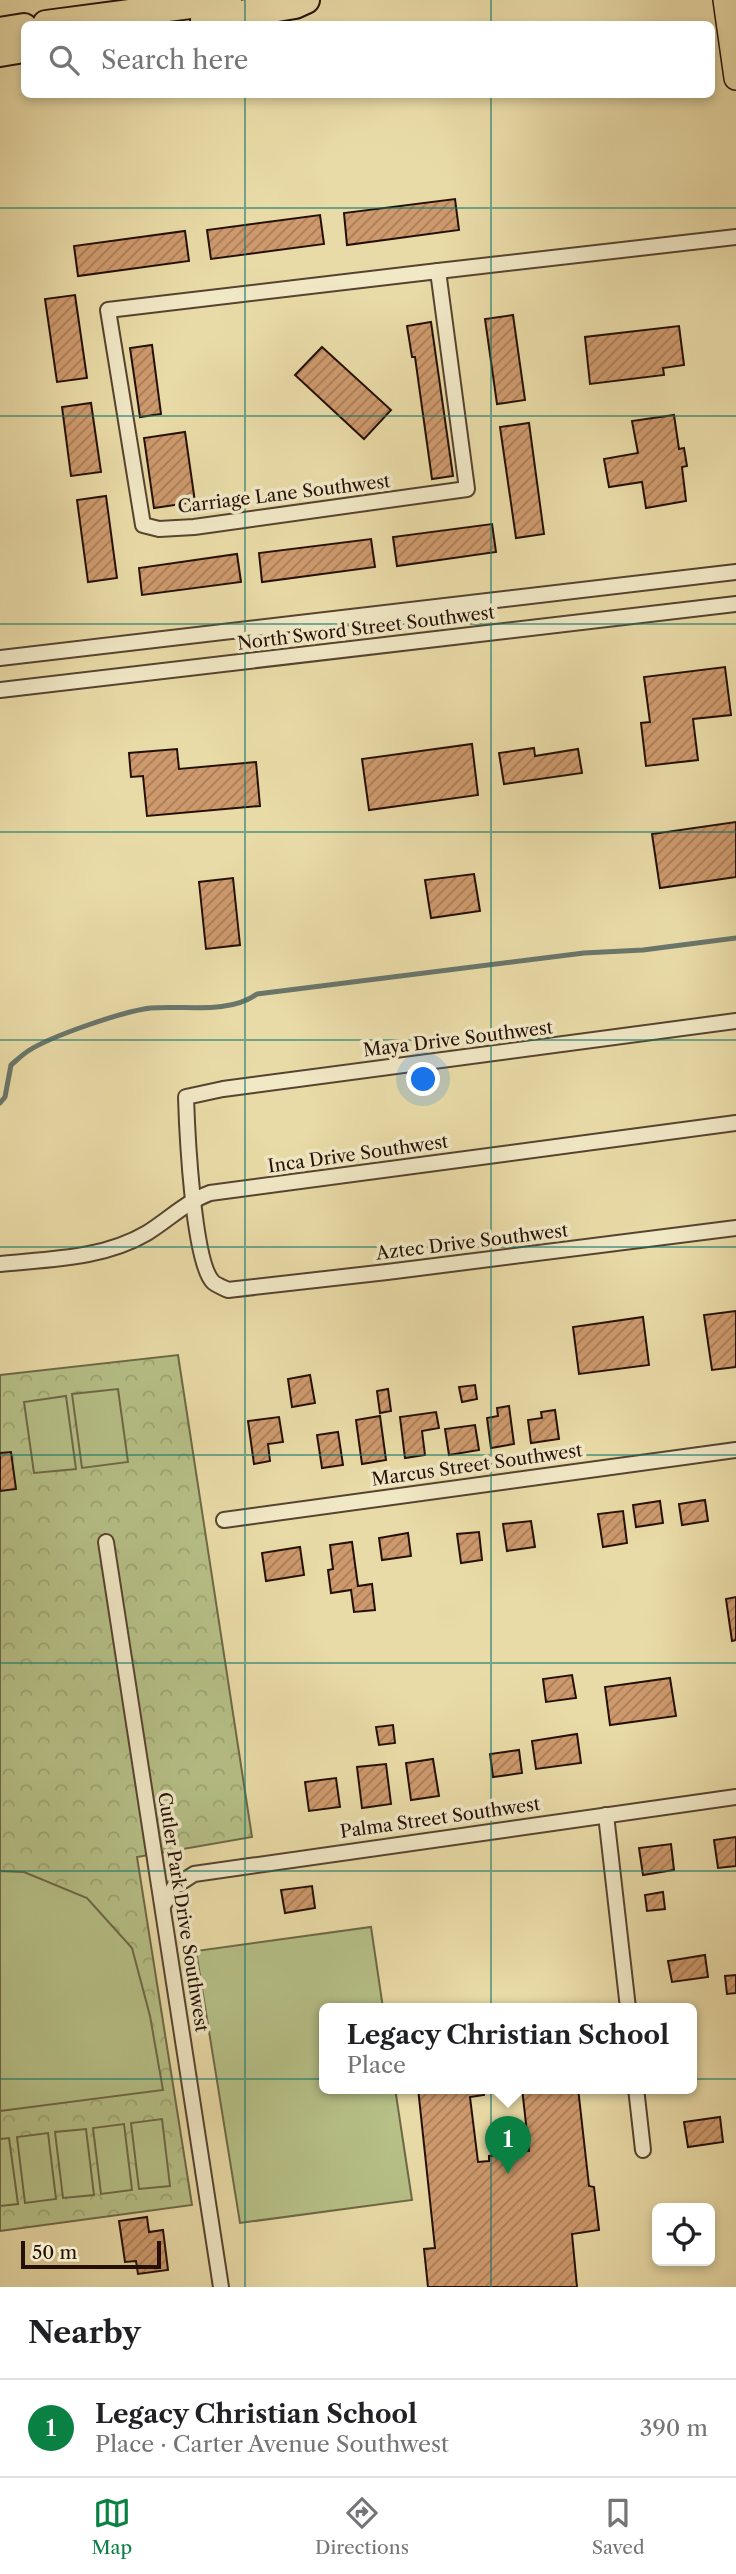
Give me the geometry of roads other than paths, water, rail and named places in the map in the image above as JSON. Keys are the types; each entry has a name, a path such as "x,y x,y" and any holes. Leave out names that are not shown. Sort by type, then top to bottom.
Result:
{"highway":[{"path":"69,21 228,0"},
{"path":"196,21 295,5 306,0"},
{"path":"0,31 21,28"},
{"path":"0,53 21,50"}],"main road":[{"path":"725,0 736,78"}],"street":[{"name":"Carriage Lane Southwest","path":"438,271 467,489 194,527 159,529 143,525 108,310 438,271 736,237"},
{"name":"North Sword Street Southwest","path":"0,658 736,572"},
{"name":"North Sword Street Southwest","path":"0,690 736,604"},
{"name":"Maya Drive Southwest","path":"194,1200 188,1157 186,1097 223,1089 736,1021"},
{"name":"Inca Drive Southwest","path":"0,1264 108,1250 147,1233 194,1200 210,1193 736,1124"},
{"name":"Aztec Drive Southwest","path":"194,1200 204,1263 213,1282 228,1290 736,1228"},
{"name":"Marcus Street Southwest","path":"224,1520 736,1450"},
{"name":"Cutler Park Drive Southwest","path":"106,1542 221,2287"},
{"name":"Palma Street Southwest","path":"163,1906 174,1887 194,1874 736,1797"},
{"path":"606,1815 627,2003"},
{"path":"637,2094 643,2150"}],"waterway":[{"path":"0,1103 5,1097 11,1065 28,1051 70,1032 139,1010 219,1007 245,1001 257,994 584,953 643,950 736,938"}],"place":[{"name":"Legacy Christian School","path":"508,2174"}]}
